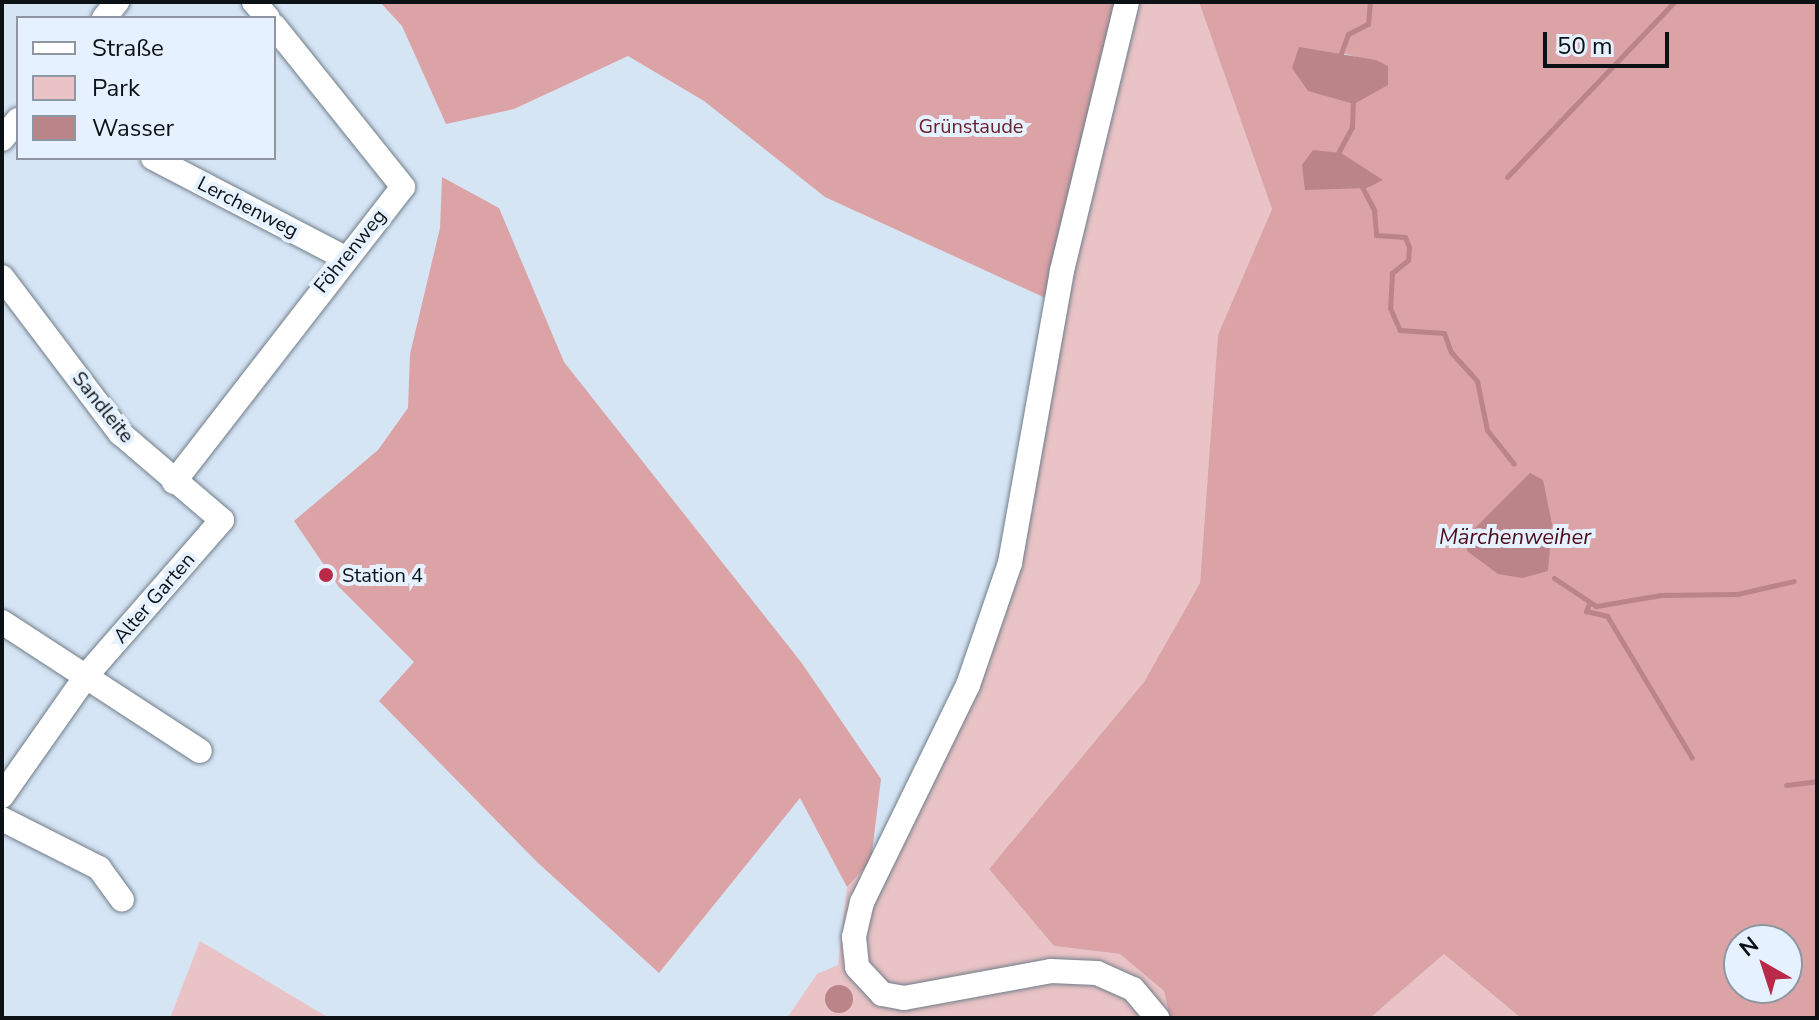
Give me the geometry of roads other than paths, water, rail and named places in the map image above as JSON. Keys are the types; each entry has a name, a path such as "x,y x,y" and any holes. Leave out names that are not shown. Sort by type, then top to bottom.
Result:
{"street":[{"path":"1127,2 1062,271 1010,563 968,685 862,902 854,937 857,967 882,994 904,998 1051,971 1097,973 1133,989 1157,1018"},
{"name":"Föhrenweg","path":"174,482 343,257 403,187 276,28"},
{"path":"2,139 16,122"},
{"name":"Lerchenweg","path":"157,160 343,257"},
{"name":"Sandleite","path":"2,277 120,433 222,520"},
{"name":"Alter Garten","path":"2,796 87,675 222,520"},
{"path":"2,622 200,751"},
{"path":"2,819 99,868 122,900"}],"water":[{"path":"1299,47 1376,60 1388,66 1388,85 1354,104 1308,91 1292,68"},
{"path":"1313,150 1341,153 1383,180 1367,188 1305,190 1302,165"},
{"name":"Märchenweiher","path":"1530,473 1543,480 1552,524 1548,571 1522,578 1498,574 1467,551 1466,537"},
{"path":"839,985 849,989 853,999 849,1009 839,1013 829,1009 825,999 829,989"}],"waterway":[{"path":"1340,56 1348,34 1368,24 1370,2"},
{"path":"1507,177 1674,2"},
{"path":"1336,157 1352,127 1353,100"},
{"path":"1362,187 1374,210 1376,235 1405,237 1409,247 1408,260 1392,273 1390,308 1400,330 1444,333 1451,352 1477,381 1487,430 1514,464"},
{"path":"1554,578 1596,606 1661,595 1737,594 1794,581"},
{"path":"1589,604 1586,611 1607,616 1692,758"},
{"path":"1786,785 1817,781"}],"place":[{"name":"Station 4","path":"326,575"}],"park label":[{"name":"Grünstaude","path":"971,126"}]}
